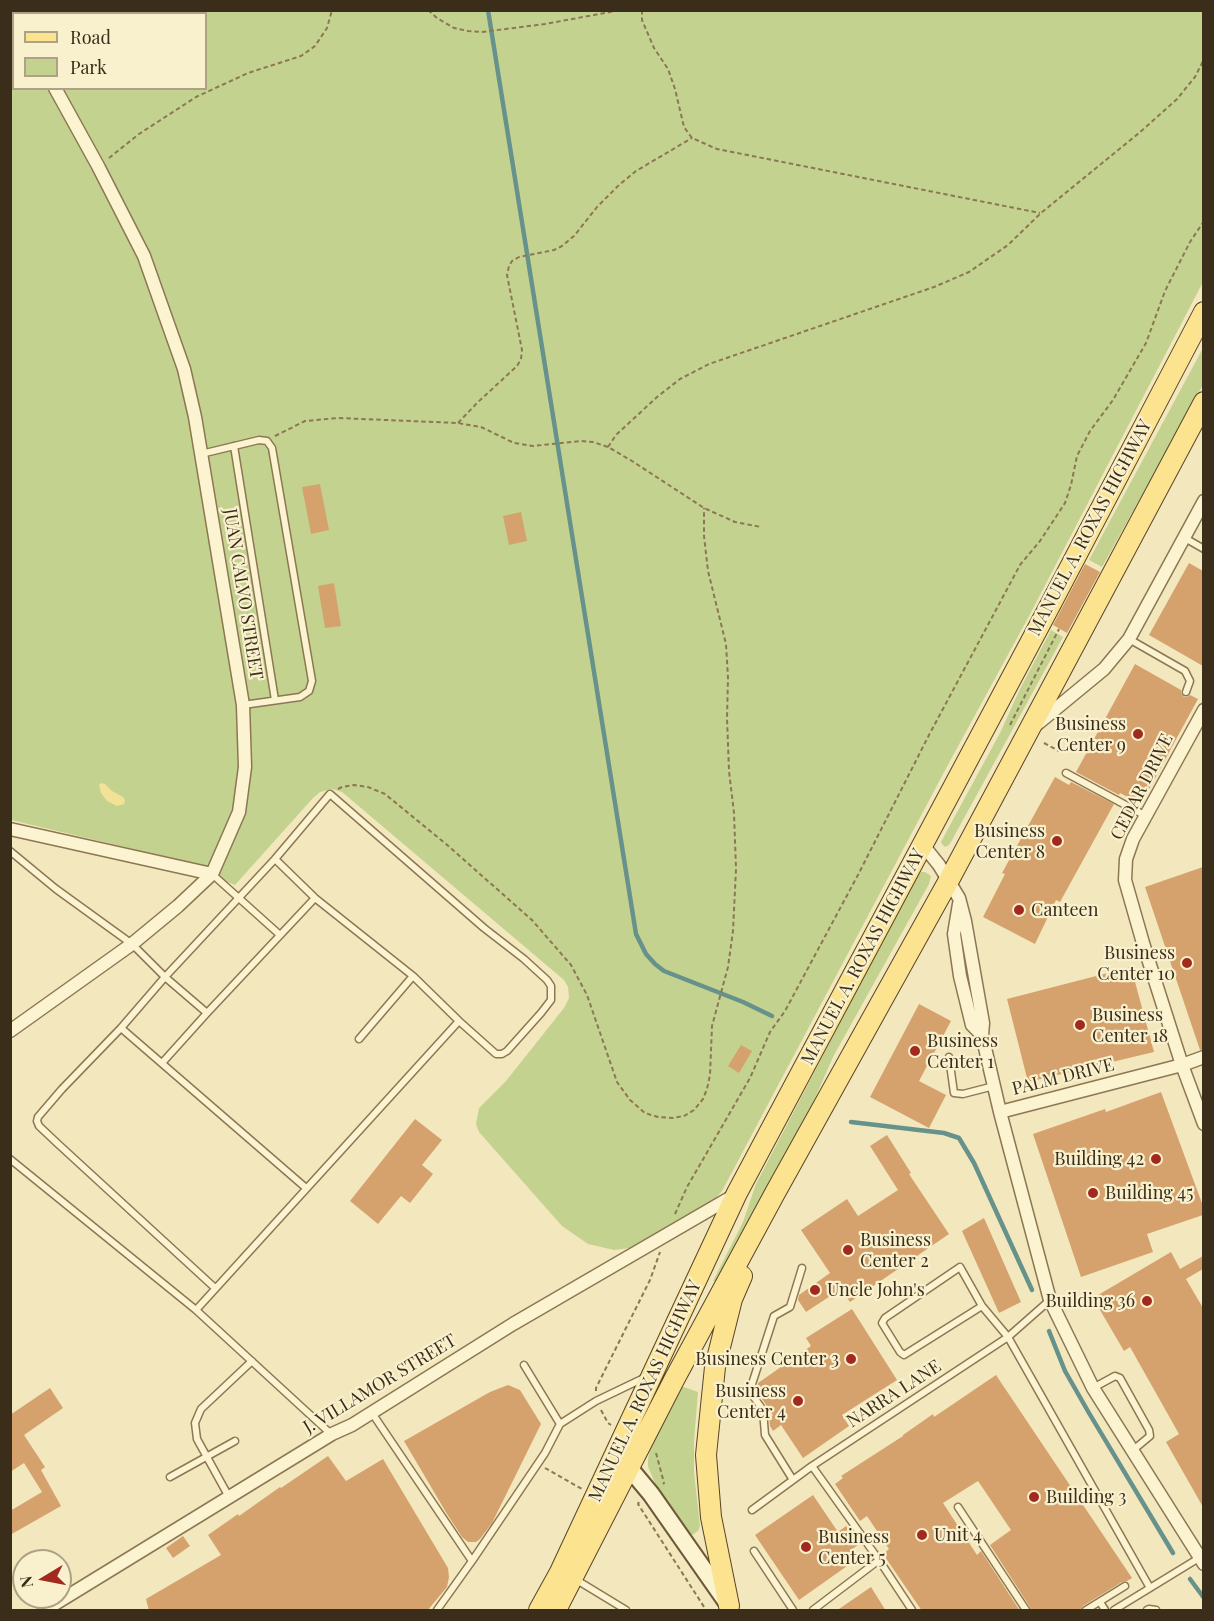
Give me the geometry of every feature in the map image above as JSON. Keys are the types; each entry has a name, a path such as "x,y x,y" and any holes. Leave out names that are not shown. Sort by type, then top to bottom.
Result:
{"main road":[{"name":"MANUEL A. ROXAS HIGHWAY","path":"555,1611 567,1575 622,1459 653,1374 737,1193 1203,312"},
{"name":"MANUEL A. ROXAS HIGHWAY","path":"622,1459 675,1378 949,880 1018,729 1111,578 1203,402"},
{"path":"730,1608 711,1518 706,1455 715,1367 732,1299 775,1193"},
{"path":"622,1459 651,1494 730,1608"},
{"name":"MANUEL A. ROXAS HIGHWAY","path":"539,1611 567,1575"}],"street":[{"name":"JUAN CALVO STREET","path":"10,1031 132,944 212,874 239,812 245,767 243,705 195,417 184,369 144,255 55,90"},
{"path":"1018,729 1104,669 1129,639 1203,501"},
{"name":"CEDAR DRIVE","path":"1203,710 1133,838 1126,859 1125,880 1143,943 1203,1124"},
{"path":"10,829 212,874"},
{"path":"923,845 939,865 959,898 954,934 960,976 972,1025 982,1035 1050,1300 1093,1388 1201,1561"},
{"name":"PALM DRIVE","path":"1000,1112 1182,1065 1203,1057"},
{"name":"J. VILLAMOR STREET","path":"45,1611 513,1324 737,1193"}],"lane":[{"path":"201,454 259,440 267,441 272,448 312,681 309,692 300,696 243,705"},
{"path":"234,446 275,700"},
{"path":"1183,537 1203,549"},
{"path":"1129,639 1185,671 1190,681 1186,692"},
{"path":"1066,773 1146,816"},
{"path":"215,1288 57,1143 39,1126 37,1121 62,1089 121,1028 165,977 275,859 330,794 547,980 552,986 551,1000 507,1051 496,1054 459,1022 413,976 315,898 275,859"},
{"path":"10,851 56,889 132,944 165,977 207,1013"},
{"path":"212,874 280,935"},
{"path":"162,1063 315,898"},
{"path":"359,1039 413,976"},
{"path":"196,1310 459,1022"},
{"path":"121,1028 306,1188"},
{"path":"949,1057 954,1093 963,1094 994,1086"},
{"path":"10,1159 196,1310 332,1434"},
{"path":"982,1306 904,1355 882,1323 882,1320 960,1267 982,1306 1008,1337 1149,1588"},
{"path":"793,1480 765,1435 763,1410 753,1396 752,1384 774,1316 790,1307 802,1268"},
{"name":"NARRA LANE","path":"752,1510 812,1466 1008,1337 1050,1300"},
{"path":"229,1497 197,1439 195,1423 201,1409 252,1361"},
{"path":"524,1365 560,1424"},
{"path":"437,1611 545,1454 560,1424 596,1401 653,1374"},
{"path":"1093,1388 1115,1376 1120,1378 1149,1430 1150,1437 1132,1451"},
{"path":"371,1412 472,1562"},
{"path":"170,1477 236,1441"},
{"path":"812,1466 912,1611"},
{"path":"958,1507 1026,1611"},
{"path":"754,1551 793,1611"},
{"path":"813,1611 879,1560"},
{"path":"1114,1611 1149,1588 1201,1561"},
{"path":"567,1575 616,1608 626,1611"},
{"path":"1086,1611 1125,1586"},
{"path":"1100,1602 1105,1611"},
{"path":"1147,1611 1149,1609 1156,1611"}],"path":[{"path":"98,166 139,134 196,97 248,73 301,56 315,46 327,28 332,10"},
{"path":"428,10 454,28 482,32 584,18 621,10"},
{"path":"642,10 642,20 654,48 668,69 684,127 692,138 717,149 1041,213"},
{"path":"608,447 616,435 657,397 680,380 709,364 934,287 969,272 1008,245 1041,213 1177,99 1195,77 1203,60"},
{"path":"458,423 517,366 521,359 522,350 507,275 513,261 519,257 535,255 562,246 574,236 618,185 636,171 692,138"},
{"path":"602,1379 650,1280 666,1234 687,1187 750,1078 770,1032 785,1011 854,883 929,735 1020,565 1040,541 1065,503 1077,456 1090,431 1113,400 1146,343 1165,291 1203,221"},
{"path":"267,441 305,421 338,417 458,423 481,428 514,443 533,446 593,442 608,447 632,461 704,508 735,522 761,527"},
{"path":"330,794 342,787 354,785 368,787 385,794 446,844 532,920 571,965 587,995 617,1082 630,1100 645,1113 658,1117 684,1116 694,1110 703,1099 710,1075 712,1026 723,987 733,931 736,869 727,718 726,644 708,571 704,508"},
{"path":"1018,729 1059,629"},
{"path":"1044,743 1059,751"},
{"path":"541,1466 569,1481"},
{"path":"638,1504 706,1611"}],"green space":[{"path":"11,11 1203,11 1203,282 1028,618 722,1191 713,1202 630,1248 614,1250 588,1244 562,1226 479,1132 476,1124 479,1108 506,1081 564,1008 569,998 568,987 564,980 342,792 332,789 320,792 313,798 235,885 175,859 11,820"},
{"path":"1203,348 1204,383 1102,567 1089,560"},
{"path":"1051,630 1063,637 951,842 945,847 941,843 942,840 1000,733"},
{"path":"921,872 931,876 929,884 833,1057 809,1112 716,1282 713,1281 743,1222 756,1184 914,881"},
{"path":"681,1386 698,1392 694,1472 700,1526 698,1531 692,1535 688,1533 656,1485 648,1467 650,1450"}],"sand":[{"path":"101,783 123,797 124,804 117,806 107,801 101,793 99,785"}],"building":[{"path":"320,484 329,530 311,534 302,487"},
{"path":"521,512 527,541 509,545 503,516"},
{"path":"1189,563 1203,571 1203,666 1149,635"},
{"path":"1085,564 1100,572 1067,633 1053,625"},
{"path":"334,583 341,626 325,628 318,586"},
{"name":"Business Center 9","path":"1135,664 1181,690 1184,697 1190,695 1198,699 1141,804 1076,772"},
{"name":"Business Center 8","path":"1055,777 1069,785 1071,782 1114,804 1060,902 1056,900 1035,944 983,917 1005,874 1002,873"},
{"name":"Business Center 10","path":"1203,867 1203,1049 1200,1050 1145,887"},
{"name":"Business Center 18","path":"1131,967 1154,1052 1028,1082 1007,999"},
{"name":"Business Center 1","path":"919,1004 951,1021 919,1081 946,1095 929,1128 870,1097"},
{"path":"741,1045 752,1051 739,1073 728,1066"},
{"path":"1161,1092 1203,1206 1203,1215 1147,1234 1153,1252 1081,1277 1033,1134 1105,1109 1106,1112"},
{"path":"415,1119 442,1140 422,1165 433,1174 410,1203 401,1196 378,1224 350,1201"},
{"path":"887,1135 911,1173 909,1174 949,1234 850,1302 841,1289 806,1312 798,1300 799,1295 830,1273 801,1230 847,1199 858,1216 898,1190 870,1146"},
{"path":"984,1218 1021,1302 999,1313 962,1231"},
{"path":"1171,1252 1180,1269 1203,1256 1203,1269 1186,1279 1203,1308 1203,1507 1166,1442 1179,1434 1130,1347 1124,1351 1093,1298"},
{"path":"852,1309 897,1380 842,1415 849,1426 803,1458 781,1425 773,1431 770,1426 769,1418 773,1415 758,1393 758,1383 811,1346 806,1338"},
{"path":"996,1375 1132,1578 1083,1606 1081,1611 1031,1611 990,1545 1011,1530 978,1481 943,1503 977,1555 981,1551 1020,1611 922,1611 883,1554 889,1549 867,1516 860,1521 835,1484 843,1478 841,1476"},
{"path":"508,1385 520,1390 541,1424 492,1523 480,1539 476,1542 468,1542 462,1537 447,1514 404,1441 490,1392"},
{"path":"50,1388 63,1408 24,1435 45,1467 41,1470 61,1506 10,1535 10,1511 42,1492 24,1463 10,1472 10,1415"},
{"path":"328,1456 346,1481 383,1459 448,1568 447,1587 427,1611 149,1611 146,1599 221,1555 208,1535"},
{"name":"Business Center 5","path":"813,1495 838,1532 846,1526 858,1545 851,1550 857,1559 799,1600 755,1535"},
{"path":"183,1536 190,1546 173,1558 166,1548"},
{"path":"871,1587 886,1611 836,1611"}],"waterway":[{"path":"488,10 636,934 646,954 664,971 772,1016"},
{"path":"851,1122 944,1133 959,1138 974,1163 1032,1290"},
{"path":"1049,1331 1065,1371 1173,1553"},
{"path":"1190,1579 1204,1598"}],"place":[{"name":"Business Center 9","path":"1138,734"},
{"name":"Business Center 8","path":"1057,841"},
{"name":"Canteen","path":"1019,910"},
{"name":"Business Center 10","path":"1187,963"},
{"name":"Business Center 18","path":"1080,1025"},
{"name":"Business Center 1","path":"915,1051"},
{"name":"Building 42","path":"1156,1159"},
{"name":"Building 45","path":"1093,1193"},
{"name":"Business Center 2","path":"848,1250"},
{"name":"Uncle John's","path":"815,1290"},
{"name":"Building 36","path":"1147,1301"},
{"name":"Business Center 3","path":"851,1359"},
{"name":"Business Center 4","path":"798,1401"},
{"name":"Building 3","path":"1034,1497"},
{"name":"Unit 4","path":"922,1535"},
{"name":"Business Center 5","path":"806,1547"}]}
